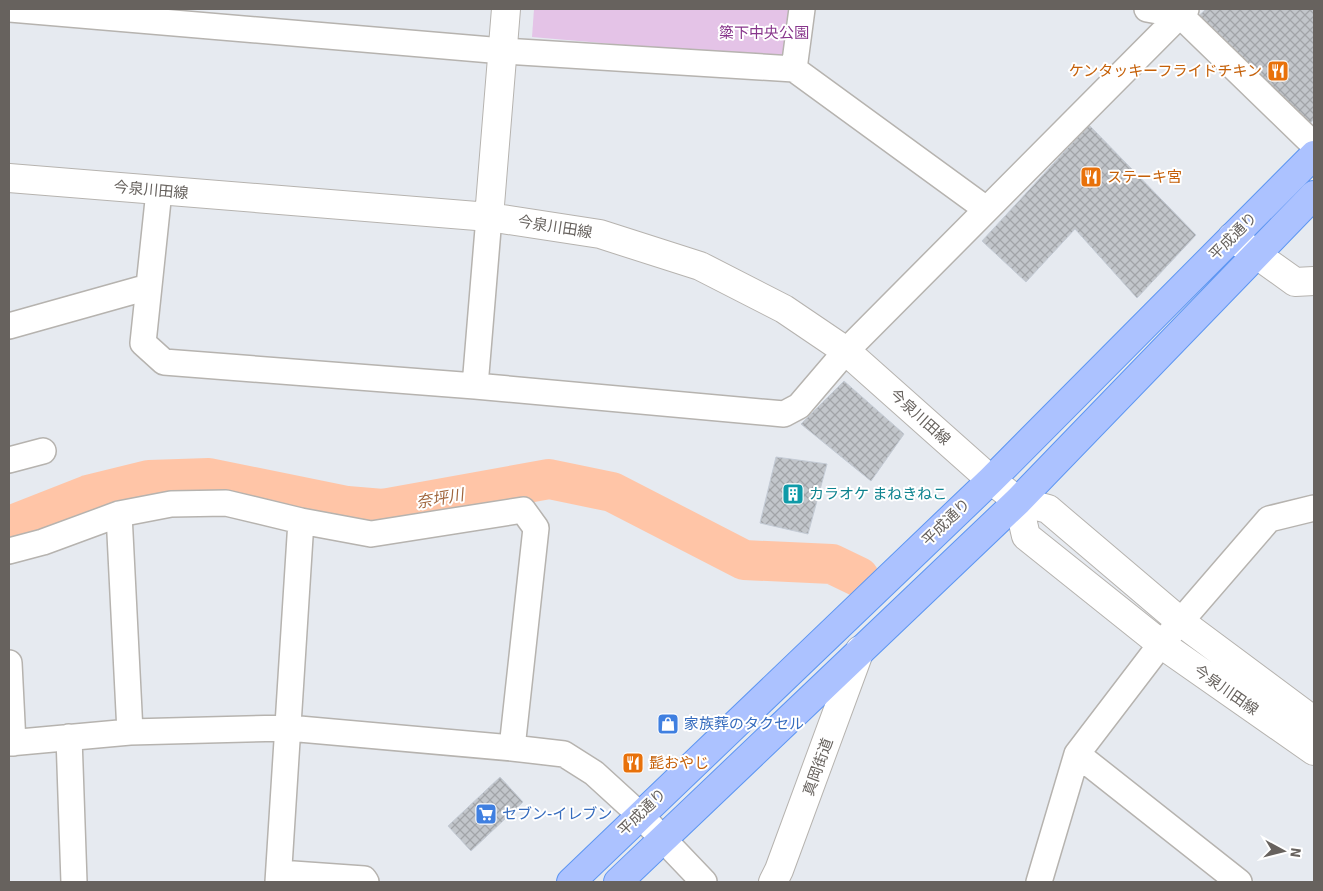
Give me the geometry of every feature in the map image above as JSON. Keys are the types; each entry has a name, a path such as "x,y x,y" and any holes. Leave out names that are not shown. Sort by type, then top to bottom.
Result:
{"main road":[{"name":"平成通り","path":"571,882 991,480 1314,155"},
{"name":"平成通り","path":"618,882 1018,501 1314,195"}],"street":[{"path":"10,9 503,51 794,69 986,209"},
{"path":"475,386 506,9"},
{"path":"794,69 802,9"},
{"path":"1147,9 1183,12 1314,145"},
{"path":"159,191 142,343 164,362 475,386 784,414 799,406 846,350 1183,12"},
{"name":"今泉川田線","path":"9,178 489,217 600,234 700,266 784,309 846,350 991,480 1018,501 1048,509 1181,622 1312,716"},
{"path":"1232,238 1295,282 1314,282"},
{"path":"9,326 148,287"},
{"path":"9,460 43,451"},
{"name":"今泉川田線","path":"1018,501 1026,536 1161,644 1314,751"},
{"path":"9,551 43,542 119,514 171,504 226,503 301,521 370,534 523,510 536,528 512,748"},
{"path":"1039,882 1077,754 1161,644 1269,520 1314,508"},
{"path":"119,514 130,732"},
{"path":"301,521 278,877 364,879 366,882"},
{"name":"真岡街道","path":"773,882 860,650"},
{"path":"9,663 11,743 130,732 288,728 564,754 594,773 640,814 704,882"},
{"path":"69,738 74,882"},
{"path":"1077,754 1239,882"}],"green space":[{"name":"簗下中央公園","path":"534,9 792,9 786,59 532,37"}],"building":[{"name":"ケンタッキーフライドチキン","path":"1206,9 1314,9 1314,119 1305,129 1190,24"},
{"name":"ステーキ宮","path":"1089,125 1196,235 1137,298 1075,229 1026,282 982,241"},
{"path":"844,381 904,434 871,481 801,424"},
{"name":"カラオケ まねきねこ","path":"776,457 827,464 808,534 760,523"},
{"name":"セブン-イレブン","path":"500,777 523,802 471,851 448,826"}],"waterway":[{"name":"奈坪川","path":"9,526 88,495 149,480 209,478 347,506 383,509 549,479 612,492 744,560 832,564 859,577"}],"place":[{"name":"ケンタッキーフライドチキン","path":"1278,71"},
{"name":"ステーキ宮","path":"1091,177"},
{"name":"カラオケ まねきねこ","path":"793,494"},
{"name":"家族葬のタクセル","path":"668,724"},
{"name":"髭おやじ","path":"633,763"},
{"name":"セブン-イレブン","path":"486,814"}]}
